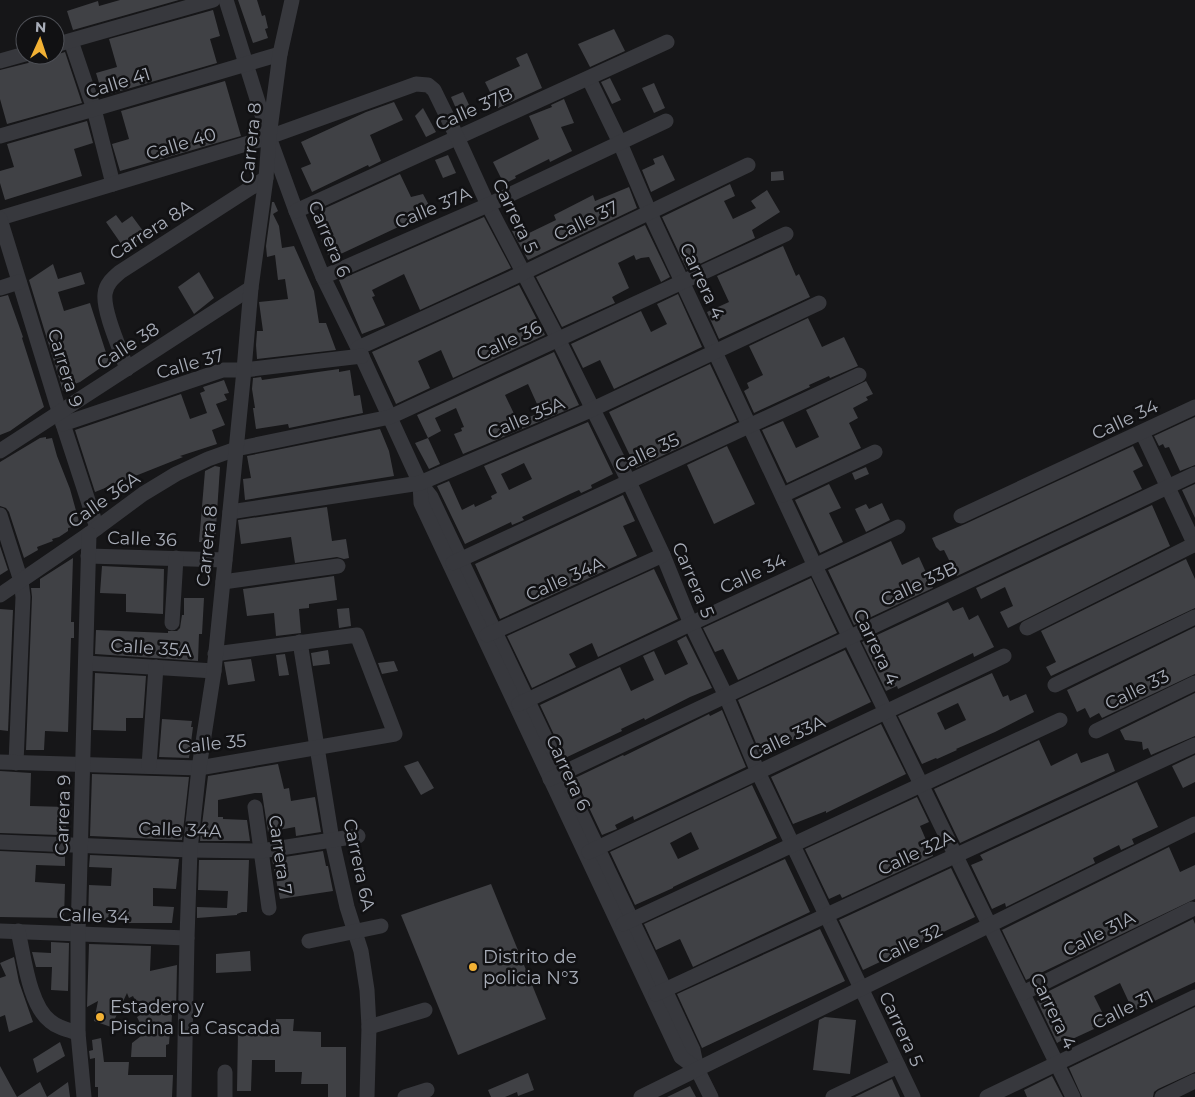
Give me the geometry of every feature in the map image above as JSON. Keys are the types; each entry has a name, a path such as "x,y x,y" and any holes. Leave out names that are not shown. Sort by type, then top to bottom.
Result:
{"street":[{"path":"65,42 213,0"},
{"name":"Carrera 6","path":"226,0 269,137 296,211 323,276 420,483 432,497 455,562 658,993 693,1050 697,1069 711,1097"},
{"name":"Carrera 8","path":"184,1097 190,850 199,768 214,671 251,288 266,178 269,137 280,54 292,0"},
{"path":"71,41 94,110 113,184"},
{"name":"Calle 37B","path":"296,211 667,42"},
{"name":"Calle 41","path":"0,136 280,54"},
{"path":"0,61 15,57"},
{"name":"Carrera 4","path":"589,78 682,283 815,566 1073,1097"},
{"name":"Calle 40","path":"0,218 269,137 416,84 428,85"},
{"name":"Carrera 5","path":"428,85 434,90 488,205 558,339 629,482 663,555 691,624 726,696 758,772 913,1097"},
{"name":"Calle 37A","path":"323,276 488,205 666,121"},
{"name":"Calle 37","path":"61,418 223,370 244,370 360,352 649,211 748,165"},
{"name":"Carrera 8A","path":"127,369 106,308 104,293 108,283 120,272 266,178"},
{"name":"Carrera 9","path":"0,218 61,418 93,531 88,556 78,934 78,1033 84,1097"},
{"name":"Calle 36","path":"236,449 390,418 786,234"},
{"path":"0,288 19,282"},
{"name":"Calle 38","path":"0,452 61,418 127,369 251,288"},
{"name":"Calle 35A","path":"230,512 420,483 593,409 819,303"},
{"name":"Calle 35","path":"455,562 859,376"},
{"name":"Calle 34","path":"961,516 1195,408"},
{"path":"1027,628 1195,545 1142,432"},
{"name":"Calle 36A","path":"0,595 143,494 176,474 208,459 236,449"},
{"path":"782,496 875,452"},
{"name":"Calle 33B","path":"556,777 1195,474"},
{"path":"0,515 21,581 23,597 16,763"},
{"name":"Calle 34","path":"522,703 898,527"},
{"name":"Calle 34A","path":"489,634 663,555"},
{"name":"Calle 36","path":"88,556 225,560"},
{"path":"172,623 176,558"},
{"path":"223,582 338,566"},
{"path":"1054,685 1195,617"},
{"name":"Calle 35A","path":"215,654 357,635 395,734"},
{"name":"Carrera 6A","path":"300,642 332,840 361,951 368,1027 367,1097"},
{"name":"Calle 33A","path":"591,851 1004,656"},
{"name":"Calle 35A","path":"86,663 214,671"},
{"path":"149,766 156,667"},
{"name":"Calle 33","path":"1096,731 1195,683"},
{"path":"625,923 1060,720"},
{"name":"Calle 35","path":"0,762 199,768 395,734"},
{"name":"Calle 32A","path":"658,993 1195,745"},
{"name":"Carrera 7","path":"255,807 269,908"},
{"name":"Calle 32","path":"641,1097 657,1093 697,1069 1195,824"},
{"name":"Calle 34A","path":"0,842 261,852 358,836"},
{"name":"Calle 31A","path":"1023,993 1192,909"},
{"path":"309,942 381,926"},
{"name":"Calle 34","path":"0,931 187,938"},
{"path":"18,931 34,998 43,1015 61,1028 78,1033"},
{"name":"Calle 31","path":"987,1097 1195,997"},
{"path":"368,1027 425,1010"},
{"path":"833,1097 898,1066"},
{"path":"225,1072 225,1097"},
{"path":"1162,1097 1195,1081"},
{"path":"405,1097 426,1090"}],"building":[{"path":"120,0 179,0 73,30 67,11 98,1 99,6"},
{"path":"238,0 257,0 262,16 265,15 268,28 265,29 268,38 253,43"},
{"path":"213,10 220,36 210,39 217,63 103,96 96,73 117,67 109,39"},
{"path":"614,29 625,51 590,67 578,44"},
{"path":"65,52 82,103 7,124 0,99 0,70 20,65 65,65"},
{"path":"527,53 542,88 498,108 485,82 520,66 516,58"},
{"path":"610,78 621,100 612,104 601,82"},
{"path":"225,81 241,136 120,171 112,144 129,139 121,111"},
{"path":"654,83 665,108 654,113 642,88"},
{"path":"463,92 470,107 458,113 451,97"},
{"path":"564,99 574,123 561,127 572,151 550,162 549,159 515,176 516,178 504,184 493,162 539,139 529,116 552,107 551,105"},
{"path":"394,102 403,120 370,135 381,161 369,167 368,165 312,192 301,168 311,164 301,142 366,112"},
{"path":"423,108 436,132 426,137 415,116"},
{"path":"87,121 93,143 74,149 82,176 5,200 0,183 0,171 14,167 7,144"},
{"path":"448,155 456,173 443,178 435,160"},
{"path":"663,155 675,180 651,192 642,170 655,164 653,159"},
{"path":"783,171 784,180 771,181 771,172"},
{"path":"400,174 411,197 423,194 431,209 408,220 409,222 330,259 321,240 332,235 321,210"},
{"path":"730,184 735,196 724,201 733,219 756,208 751,201 767,190 780,212 752,230 755,238 687,270 662,217"},
{"path":"629,187 637,208 528,260 512,231 524,226 527,234 556,220 554,215 593,195 595,201"},
{"path":"272,202 274,202 278,211 273,214 279,226 282,248 294,246 314,291 319,323 326,323 336,350 257,359 257,331 263,331 259,302 288,299 285,279 278,280 275,255 267,257 266,246"},
{"path":"116,215 122,223 132,216 146,235 129,245 127,242 122,245 106,222"},
{"path":"484,217 511,268 420,310 404,274 372,290 375,296 372,297 385,325 362,334 339,280"},
{"path":"645,225 670,277 661,282 649,257 636,260 634,255 618,263 629,288 612,297 615,303 562,327 536,277"},
{"path":"783,246 796,276 799,274 810,297 719,339 707,312 729,302 717,276"},
{"path":"53,264 58,279 81,272 85,284 58,292 64,311 90,303 109,362 80,382 72,385 73,387 63,391 29,280"},
{"path":"199,272 214,298 194,314 178,287"},
{"path":"519,285 545,335 453,378 441,350 418,361 430,388 396,404 372,352"},
{"path":"678,294 702,347 614,389 600,360 583,368 571,344 641,311 651,332 667,324 657,304"},
{"path":"8,295 44,407 10,431 0,435 0,297"},
{"path":"808,318 822,347 844,337 858,366 809,385 810,387 754,413 744,391 749,388 747,383 763,375 749,346"},
{"path":"554,352 579,405 463,454 454,434 462,431 461,428 464,427 456,408 435,418 441,431 428,438 417,415","holes":["528,384 537,404 533,406 536,414 518,422 505,395"]},
{"path":"710,364 737,421 636,468 609,412"},
{"path":"339,369 339,372 350,370 354,396 360,395 363,413 289,428 288,424 256,429 253,408 255,408 252,389 253,378 261,377 262,380"},
{"path":"224,380 229,393 224,394 227,400 216,404 225,425 212,430 217,444 180,456 183,457 95,492 75,430 181,394 190,419 207,413 200,393 205,391 203,387"},
{"path":"866,381 873,394 866,397 868,400 853,408 858,418 849,423 861,448 787,483 762,430 783,421 796,448 819,437 806,410"},
{"path":"1195,417 1195,465 1180,471 1169,447 1165,448 1163,444 1159,446 1154,436"},
{"path":"588,422 613,474 591,485 592,488 581,493 579,490 522,517 524,520 512,525 511,522 465,544 437,486 449,481 462,510 474,504 475,507 492,499 491,496 497,493 484,466","holes":["524,463 532,479 509,490 501,474"]},
{"path":"380,429 389,451 394,476 245,500 243,479 251,478 247,456"},
{"path":"46,437 46,439 52,438 70,489 80,525 68,528 68,531 52,539 53,541 37,547 38,550 24,558 9,512 6,508 0,506 0,462 40,438"},
{"path":"428,438 440,464 429,469 415,443"},
{"path":"727,446 755,504 714,524 687,465"},
{"path":"1133,446 1143,466 1133,471 1142,489 957,576 944,550 940,551 936,547 932,538"},
{"path":"215,466 220,467 215,543 199,542 205,471"},
{"path":"866,467 869,474 855,480 852,473"},
{"path":"829,484 841,508 829,513 843,542 820,553 795,500"},
{"path":"1195,484 1195,518 1182,490"},
{"path":"623,495 635,521 623,526 637,556 500,619 475,564"},
{"path":"882,503 890,520 866,532 855,509 866,504 869,509"},
{"path":"1152,505 1170,546 1008,628 1000,612 1013,606 1005,587 981,599 976,588"},
{"path":"327,507 332,541 346,539 349,558 337,557 295,563 291,537 241,544 238,520"},
{"path":"891,541 902,565 919,557 933,588 854,625 828,570"},
{"path":"0,546 8,570 0,575"},
{"path":"73,558 71,622 74,622 74,638 71,638 68,732 45,731 44,750 26,750 31,588 40,588 40,579"},
{"path":"1186,559 1195,579 1195,608 1051,676 1046,667 1056,662 1041,631"},
{"path":"102,566 164,569 163,614 126,612 126,594 100,593"},
{"path":"654,569 678,619 598,657 592,643 569,654 576,667 532,688 507,636"},
{"path":"334,576 337,600 309,604 309,608 299,609 301,633 276,636 274,613 247,616 243,589"},
{"path":"811,578 837,633 738,680 723,649 715,652 703,628"},
{"path":"184,598 204,598 202,634 199,634 198,661 95,654 96,630 168,633 168,631 177,631 180,628 182,615 184,615"},
{"path":"948,602 953,611 963,607 969,620 978,615 994,647 974,657 973,653 898,689 897,686 886,691 862,642"},
{"path":"349,608 351,626 339,628 337,609"},
{"path":"0,609 13,610 8,731 0,730"},
{"path":"1195,627 1195,674 1102,718 1099,713 1090,718 1085,708 1077,712 1067,690"},
{"path":"686,636 712,688 645,720 644,718 621,729 622,731 565,758 540,705 620,667 631,691 654,680 643,656 654,651 665,675 688,664 677,641"},
{"path":"328,650 330,664 313,666 311,653"},
{"path":"845,650 871,702 761,755 738,700"},
{"path":"285,654 289,675 279,676 276,655"},
{"path":"251,659 255,681 228,685 224,662"},
{"path":"394,661 398,671 382,674 378,663"},
{"path":"95,673 146,676 143,718 126,718 126,731 93,730"},
{"path":"992,673 1003,697 1008,695 1010,701 1026,694 1034,712 957,750 922,764 898,716","holes":["958,703 966,720 945,730 937,713"]},
{"path":"1195,693 1195,736 1151,755 1148,748 1143,750 1142,742 1125,740 1120,730"},
{"path":"722,710 746,767 634,820 633,816 615,825 617,829 602,835 575,778 709,714 710,716"},
{"path":"162,719 192,721 189,758 159,757"},
{"path":"881,724 906,774 826,813 826,811 793,824 771,777"},
{"path":"1039,740 1051,766 1077,753 1081,763 1108,753 1115,771 960,843 934,789"},
{"path":"1195,755 1195,782 1183,788 1172,766"},
{"path":"418,761 434,788 421,795 404,766"},
{"path":"278,764 284,789 289,788 291,801 315,797 321,832 296,836 295,827 268,832 262,793 255,793 218,800 218,817 247,820 250,841 200,841 208,776"},
{"path":"0,771 31,773 30,806 66,807 66,827 59,827 58,835 0,833"},
{"path":"92,774 189,777 182,840 90,836"},
{"path":"1137,782 1158,827 1132,839 1134,844 1121,850 1119,845 1093,858 1095,863 1006,907 1005,903 992,909 971,865 983,860 980,855"},
{"path":"752,785 777,838 635,905 610,852","holes":["691,832 699,849 678,859 670,843"]},
{"path":"917,797 929,822 920,826 933,856 842,898 840,894 829,899 805,849"},
{"path":"1169,847 1180,872 1195,865 1195,899 1026,980 1002,930"},
{"path":"0,851 65,854 65,866 36,865 35,882 65,884 64,918 0,917"},
{"path":"323,851 333,891 280,899 272,859"},
{"path":"90,855 179,859 176,889 153,888 153,906 174,907 172,923 128,923 128,921 88,919 89,885 111,886 112,868 89,867"},
{"path":"785,859 810,912 693,967 680,939 656,950 644,924"},
{"path":"199,860 249,860 247,912 237,915 197,918 197,907 227,908 228,891 198,890"},
{"path":"951,868 975,917 863,970 839,920"},
{"name":"Distrito de policia N°3","path":"491,884 546,1019 458,1055 401,915"},
{"path":"1193,919 1195,924 1195,982 1133,1011 1120,983 1094,996 1105,1018 1092,1026 1094,1029 1068,1041 1066,1038 1057,1043 1037,1001 1039,1000 1037,997"},
{"path":"820,929 845,981 702,1048 677,994"},
{"path":"51,942 69,943 68,991 51,990 52,967 36,967 32,952 51,953"},
{"path":"89,944 151,946 150,971 177,965 176,1013 172,1015 169,1044 166,1045 166,1057 131,1057 132,1043 145,1033 137,1017 142,1014 133,996 129,998 127,993 111,1027 94,1021 98,1001 87,1007"},
{"path":"250,951 251,971 216,973 216,954"},
{"path":"14,957 19,982 33,1022 9,1032 5,1015 0,1017 0,978 6,976 0,963"},
{"path":"1195,1007 1195,1072 1158,1089 1154,1092 1153,1097 1082,1097 1069,1068"},
{"path":"825,1017 856,1020 850,1074 813,1070 819,1020"},
{"path":"276,1019 294,1019 293,1031 321,1032 321,1047 346,1047 346,1097 328,1097 328,1084 301,1084 302,1072 275,1072 275,1060 252,1060 251,1091 237,1091 238,1031 276,1031"},
{"path":"101,1038 104,1062 129,1062 128,1075 173,1075 172,1097 98,1097 98,1087 95,1087 95,1058 90,1059 89,1051 93,1050 92,1040"},
{"path":"60,1042 65,1056 37,1073 33,1059"},
{"path":"0,1066 17,1097 0,1097"},
{"path":"528,1073 534,1090 518,1096 517,1092 505,1097 491,1097 488,1090"},
{"path":"1052,1076 1063,1097 1027,1097 1024,1090"},
{"path":"892,1079 900,1097 855,1097"},
{"path":"40,1082 47,1097 17,1097"},
{"path":"68,1082 70,1097 47,1097"},
{"path":"690,1086 696,1097 667,1097"}],"place":[{"name":"Distrito de policia N°3","path":"473,967"},
{"name":"Estadero y Piscina La Cascada","path":"100,1017"}]}
